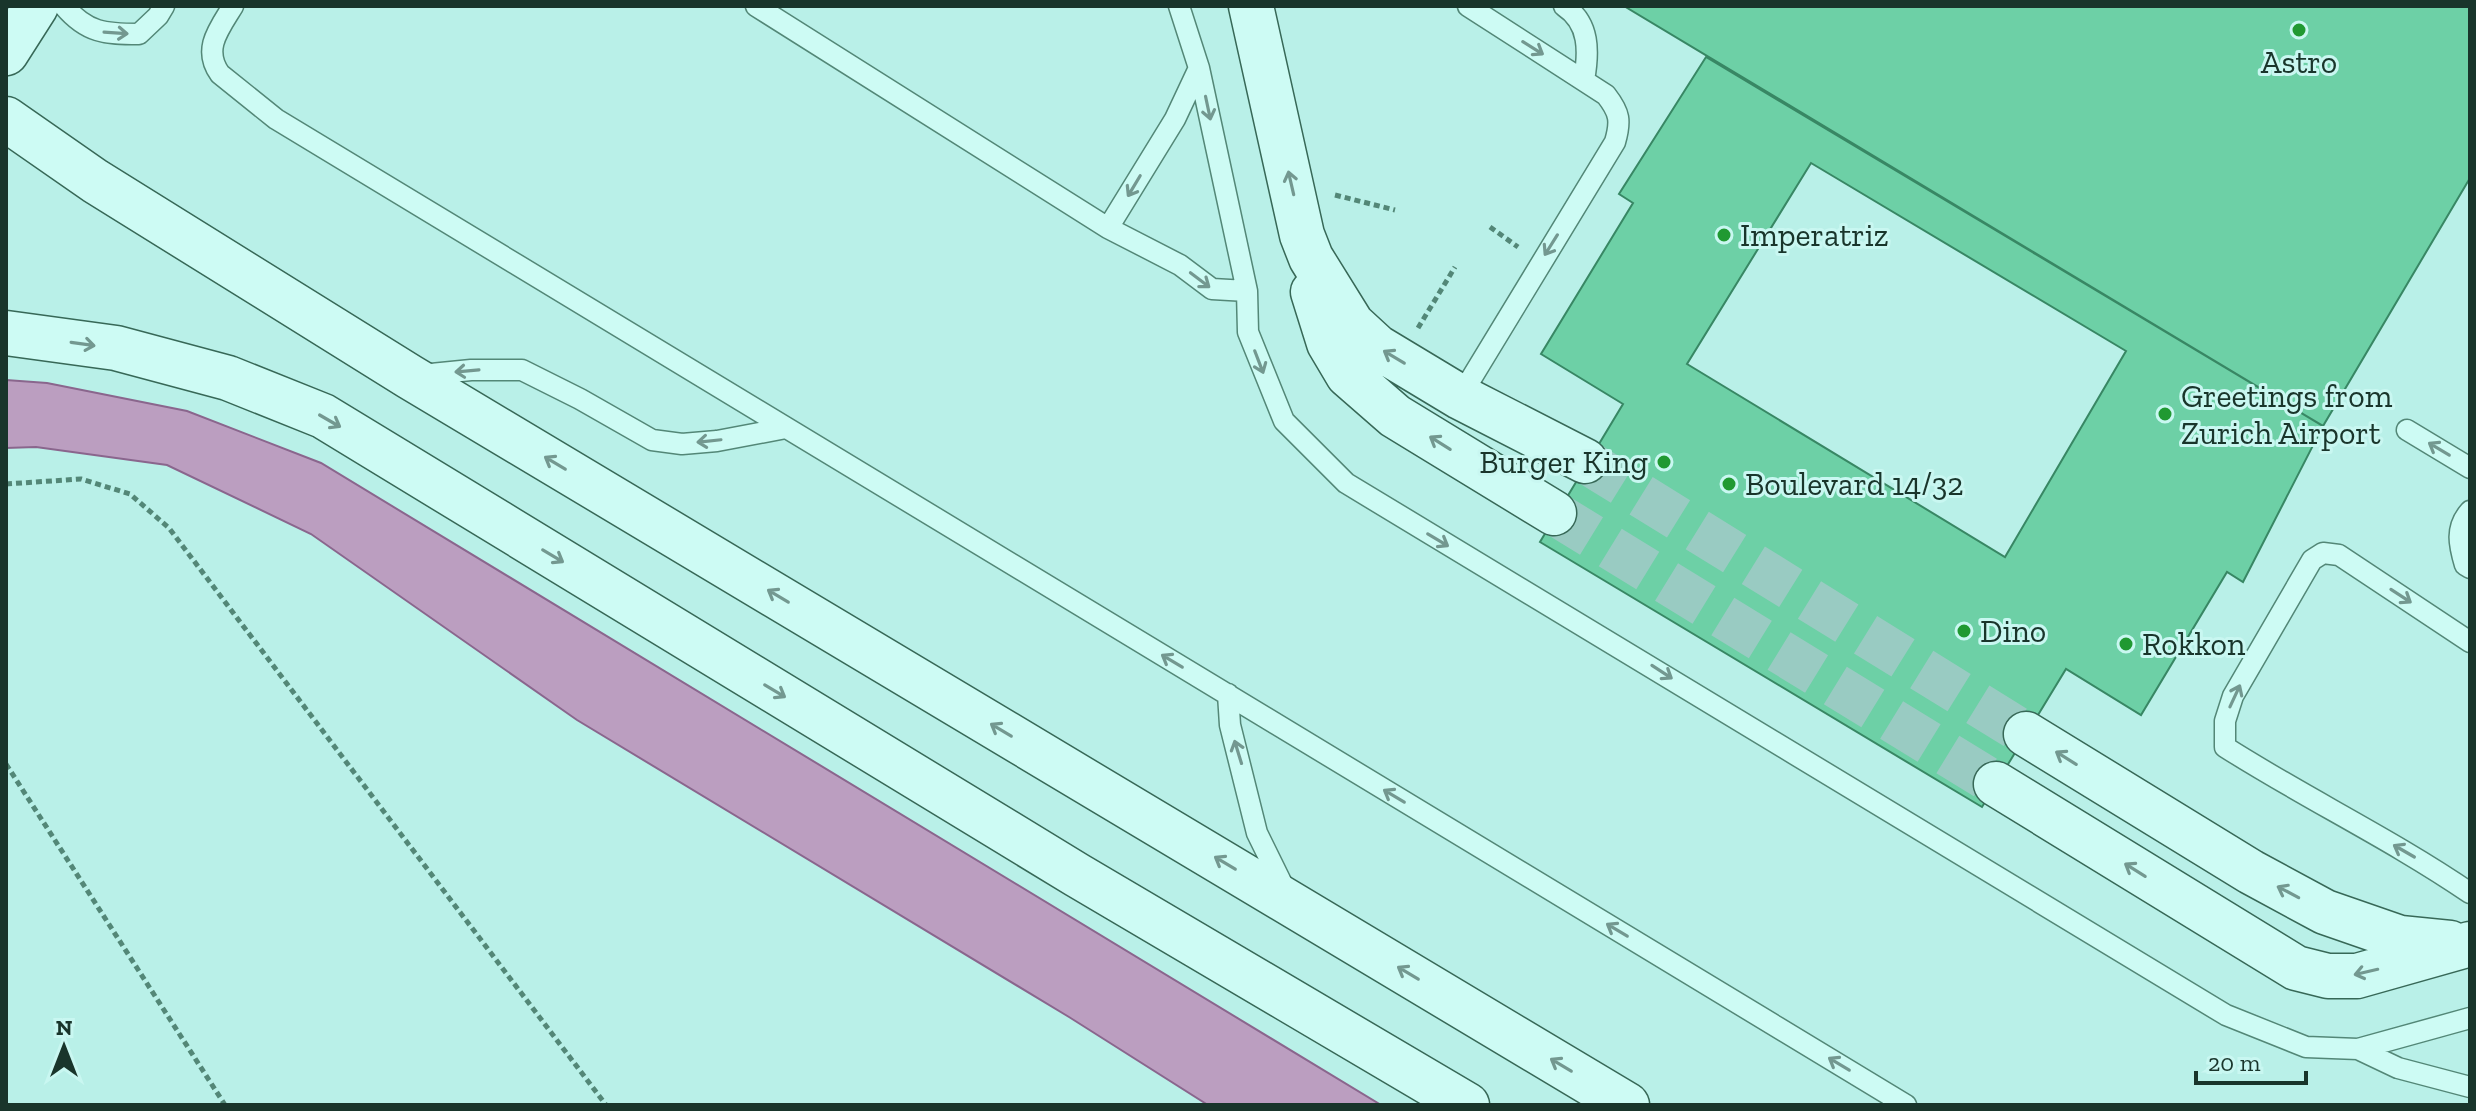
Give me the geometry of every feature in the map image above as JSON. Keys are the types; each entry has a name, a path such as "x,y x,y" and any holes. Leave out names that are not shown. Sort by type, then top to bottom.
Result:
{"main road":[{"path":"6,53 36,6"},
{"path":"1251,6 1302,235 1311,258 1352,324 1377,347 1460,397 1585,461"},
{"path":"6,119 95,181 410,377 1627,1105"},
{"path":"1311,258 1314,298 1329,343 1348,375 1395,416 1554,513"},
{"path":"6,333 116,348 228,378 323,416 1077,875 1467,1105"},
{"path":"2026,734 2251,872 2325,912 2400,938 2469,944"},
{"path":"1996,784 2296,968 2328,976 2357,976 2469,944"}],"lane":[{"path":"64,6 89,29 110,34 139,34 164,6"},
{"path":"233,6 212,43 213,65 276,119 1906,1105"},
{"path":"756,6 1108,228 1180,265 1212,289 1247,291"},
{"path":"1179,6 1199,68 1247,291 1248,332 1284,421 1346,483 2226,1015 2306,1047 2358,1049 2470,1018"},
{"path":"1460,397 1615,142 1620,122 1618,110 1606,95 1468,6"},
{"path":"1564,6 1574,13 1586,34 1584,80"},
{"path":"1108,228 1175,119 1199,68"},
{"path":"410,377 471,370 522,370 652,440 682,444 717,441 786,428"},
{"path":"2407,430 2470,468"},
{"path":"2470,511 2463,518 2458,540 2465,565 2470,568"},
{"path":"2470,642 2339,555 2323,553 2312,560 2233,696 2225,721 2225,747 2431,866 2470,893"},
{"path":"1228,694 1230,725 1257,833 1291,903"},
{"path":"2358,1049 2398,1068 2470,1087"}],"path":[{"path":"1399,360 1455,267"},
{"path":"6,484 81,479 130,494 169,528 606,1105"},
{"path":"6,764 225,1105"}],"shaded area":[{"path":"6,380 47,383 187,411 321,463 1381,1105 1208,1105 1069,1017 577,720 311,534 167,465 36,447 6,448"}],"building":[{"path":"1624,6 2470,6 2470,178 2323,426"},
{"name":"Boulevard 14/32","path":"1706,57 2323,426 2243,582 2227,572 2141,715 2066,669 1982,807 1540,542 1623,404 1541,354 1633,203 1619,194","holes":["1811,163 2126,351 2005,557 1687,364"]}],"tunnel":[{"path":"1585,461 2026,734"},
{"path":"1554,513 1996,784"}],"place":[{"name":"Astro","path":"2299,30"},
{"name":"Imperatriz","path":"1724,235"},
{"name":"Greetings from Zurich Airport","path":"2165,414"},
{"name":"Burger King","path":"1664,462"},
{"name":"Boulevard 14/32","path":"1729,484"},
{"name":"Dino","path":"1964,631"},
{"name":"Rokkon","path":"2126,644"}]}
